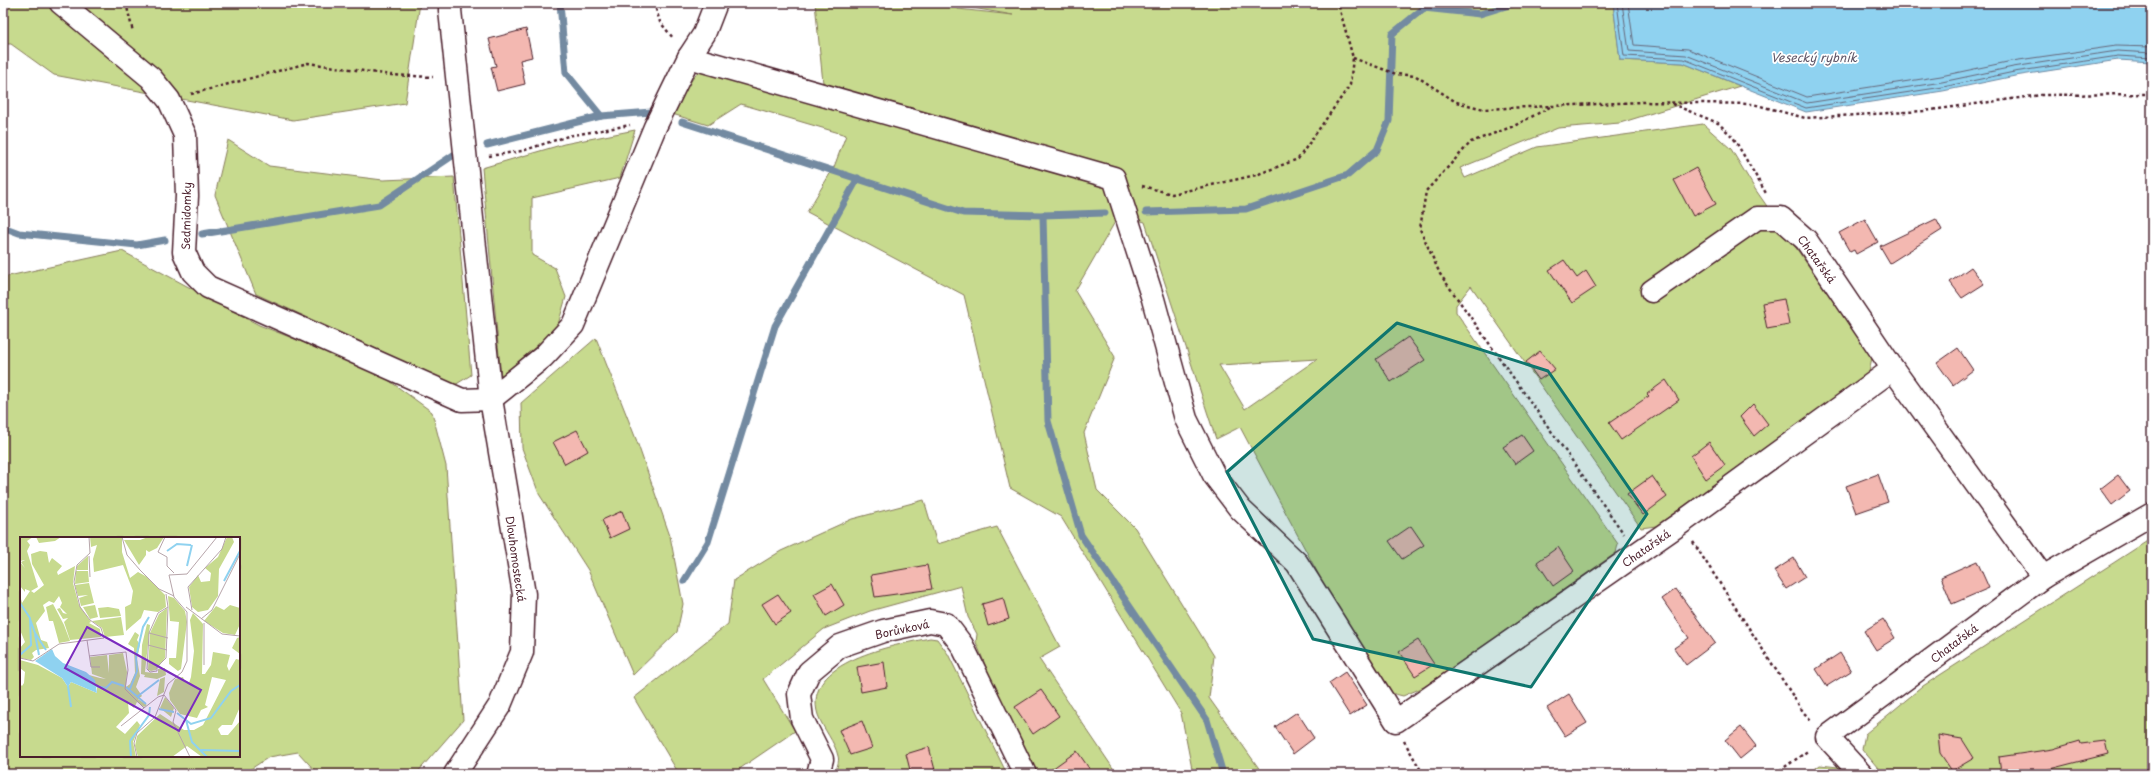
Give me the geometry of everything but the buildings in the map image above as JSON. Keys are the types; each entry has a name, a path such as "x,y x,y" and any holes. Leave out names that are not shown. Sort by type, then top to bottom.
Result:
{"street":[{"name":"Sedmidomky","path":"61,3 151,78 169,100 186,135 187,196 184,252 193,272 208,287 462,400 491,399"},
{"name":"Dlouhomostecká","path":"451,3 491,399 524,594 522,652 500,705 456,774"},
{"path":"491,399 543,357 573,325 655,127 689,57 704,34 716,3"},
{"path":"689,57 1114,178 1153,299 1186,420 1214,475 1240,509 1297,564 1396,721"},
{"path":"1652,291 1757,218 1782,218"},
{"name":"Chatařská","path":"1782,218 1806,240 1893,369 2043,577"},
{"name":"Chatařská","path":"1396,721 1638,554 1893,369"},
{"name":"Chatařská","path":"1828,737 2043,577 2152,514"},
{"name":"Borůvková","path":"818,774 822,759 802,719 799,694 809,672 840,646 883,631 930,621 946,624 962,645 1025,774"},
{"path":"1828,737 1861,774"}],"path":[{"path":"654,3 660,22 689,57"},
{"path":"1114,178 1172,194 1256,175 1298,159 1350,85 1353,58 1338,3"},
{"path":"1353,58 1396,74 1416,76 1456,102 1484,109 1670,102 1753,104 1805,118 1924,111 2041,95 2152,94"},
{"path":"169,100 308,63 391,75 458,78"},
{"path":"1670,102 1718,123 1733,137 1782,218"},
{"path":"1552,106 1514,126 1471,142 1426,191 1420,229 1440,274 1638,554"},
{"path":"467,159 522,151 568,136 627,125 655,127"},
{"path":"1681,523 1804,713 1828,737 1775,774"},
{"path":"1396,721 1404,740 1423,774"}],"highlighted area":[{"path":"1397,323 1548,371 1647,514 1531,687 1313,639 1227,472"}],"green space":[{"path":"3,3 420,3 405,103 293,120 54,75 11,44 3,44"},
{"path":"815,3 954,3 958,9 1013,15 967,7 962,3 1613,3 1620,60 1683,63 1740,86 1620,123 1558,128 1460,168 1465,178 1537,147 1703,124 1731,149 1755,189 1872,357 1869,373 1656,526 1641,528 1471,286 1456,305 1456,312 1618,544 1616,553 1424,687 1403,696 1391,693 1337,609 1240,427 1216,439 1145,222 1119,215 1075,291 1115,357 1084,433 1097,490 1135,528 1214,656 1209,698 1263,774 1193,774 1181,713 1061,517 1010,488 964,295 807,212 834,167 846,135 741,104 708,125 669,113 698,71 816,104 823,83","holes":["1317,359 1245,409 1219,365"]},
{"path":"635,130 620,178 532,198 532,255 555,268 566,297 557,328 501,377 482,168 564,144"},
{"path":"228,140 269,166 383,180 454,177 471,375 455,385 256,294 215,195"},
{"path":"122,251 259,325 376,371 432,412 446,466 463,720 416,774 318,774 298,752 269,757 243,774 3,774 3,274 4,277"},
{"path":"596,338 636,439 670,536 683,604 677,632 633,675 588,570 539,494 522,448 521,403"},
{"path":"924,500 937,544 997,527 1060,647 1039,659 1117,774 1037,774 997,695 976,642 977,634 968,617 961,586 870,611 824,629 763,679 795,731 732,774 679,774 634,698 728,624 734,580 781,551 852,519"},
{"path":"2152,538 2152,774 1883,774 1862,749 1865,734 1923,686"},
{"path":"930,638 937,639 948,654 1007,774 835,774 838,756 818,715 816,696 823,681 837,669 854,659 895,645"},
{"path":"1820,765 1838,767 1844,774 1808,774"}],"water":[{"name":"Vesecký rybník","path":"1613,3 2152,3 2152,62 2118,60 2015,76 1943,91 1806,112 1683,63 1620,60"}],"waterway":[{"path":"560,3 566,73 601,116"},
{"path":"1146,212 1246,209 1348,175 1377,150 1389,121 1392,34 1424,8 1480,14 1516,3"},
{"path":"487,145 601,116 651,112"},
{"path":"682,122 963,213 1043,215 1105,213"},
{"path":"202,234 379,205 455,154"},
{"path":"684,581 708,542 775,326 858,178"},
{"path":"1043,215 1048,421 1081,535 1207,720 1223,774"},
{"path":"3,227 19,233 137,245 165,240"}]}
